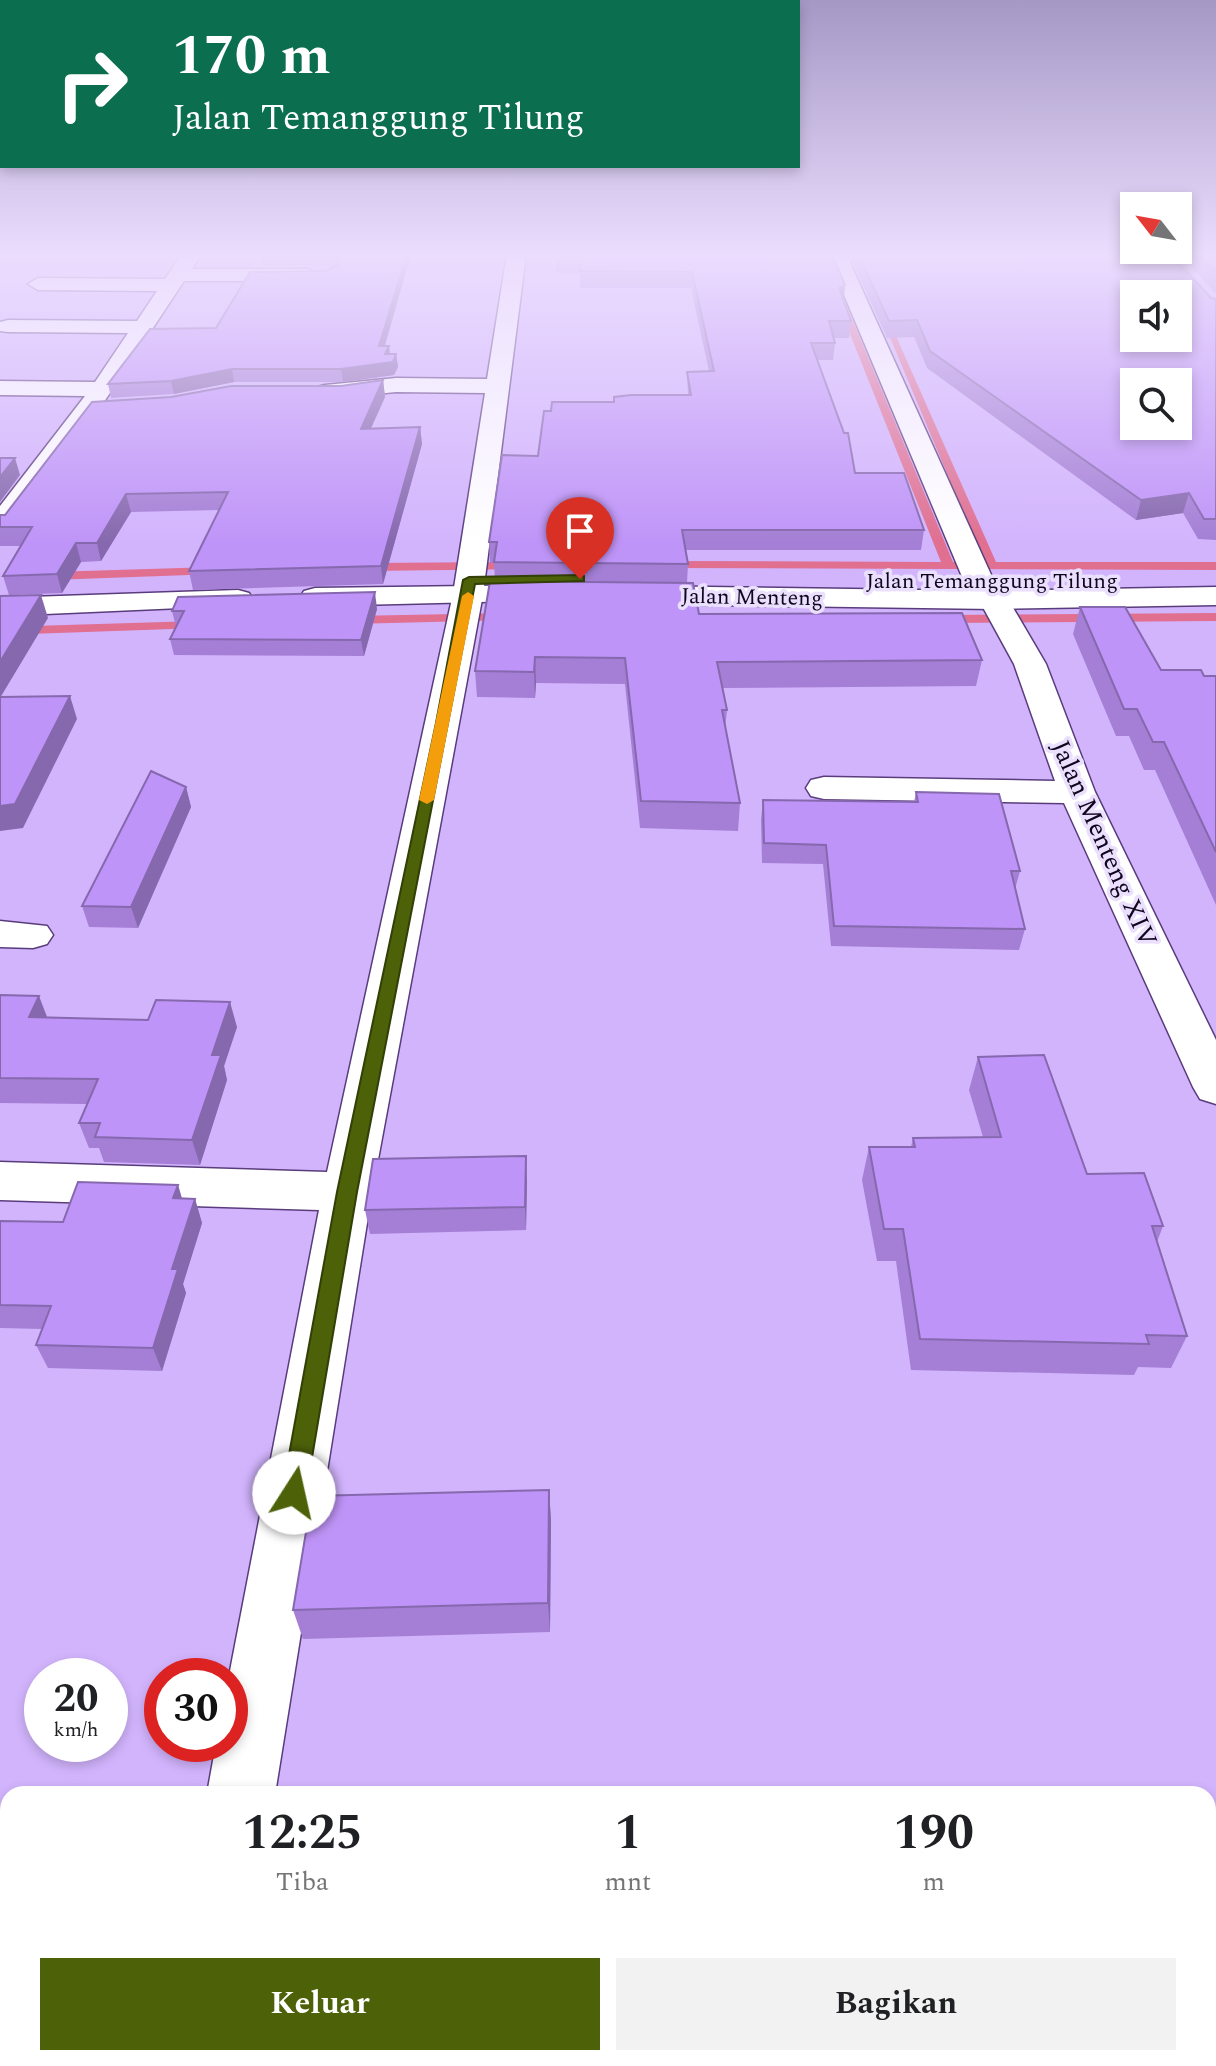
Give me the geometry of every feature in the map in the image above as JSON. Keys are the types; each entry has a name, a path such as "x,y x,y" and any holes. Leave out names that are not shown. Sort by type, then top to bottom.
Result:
{"street":[{"path":"0,524 24,474 94,399 126,350"},
{"path":"242,1786 347,1192 469,587 502,350"},
{"name":"Jalan Menteng XIV","path":"880,350 898,399 986,590 1030,664 1077,792 1216,1087"},
{"path":"296,392 343,392 396,385 496,386"},
{"path":"0,388 94,399 119,407"},
{"name":"Jalan Temanggung Tilung","path":"986,590 1216,580"},
{"name":"Jalan Menteng","path":"0,607 276,591 469,587 986,590 1216,596"},
{"path":"0,592 276,591"},
{"path":"824,788 1077,792"},
{"path":"0,1181 347,1192"}],"building":[{"path":"134,350 387,350 385,354 396,354 393,362 341,369 232,369 171,381 108,384"},
{"path":"709,350 814,350 844,433 848,433 855,473 904,473 924,530 682,530 688,564 494,562 497,542 489,542 502,455 538,456 544,411 551,411 552,402 614,402 614,397 631,395 691,395 687,372 714,371"},
{"path":"930,350 1216,350 1216,519 1204,519 1189,493 1141,500"},
{"path":"383,380 361,429 420,427 381,566 189,571 228,492 126,494 97,543 76,543 57,574 3,576 32,527 0,527 0,515 5,515 92,402 171,397 231,386 341,386"},
{"path":"0,458 15,458 0,477"},
{"path":"490,581 693,583 699,614 962,613 982,660 717,662 727,710 722,710 740,803 641,801 625,658 535,657 534,672 475,671"},
{"path":"375,592 361,640 170,639 184,611 172,611 178,597"},
{"path":"41,595 0,662 0,596"},
{"path":"1080,607 1125,607 1161,670 1201,670 1204,676 1216,676 1216,852 1164,742 1153,742 1137,709 1124,709"},
{"path":"70,696 15,804 0,806 0,697"},
{"path":"151,771 186,787 131,907 82,906"},
{"path":"916,792 999,794 1020,871 1011,871 1025,929 834,926 826,845 764,843 763,800 918,802"},
{"path":"0,995 39,996 29,1017 148,1020 156,1000 230,1002 212,1055 221,1055 192,1140 95,1137 100,1123 79,1123 98,1079 0,1078"},
{"path":"1044,1055 1087,1174 1144,1173 1163,1226 1152,1226 1187,1336 1146,1335 1149,1344 920,1339 903,1229 884,1229 869,1147 915,1147 913,1138 1001,1137 978,1057"},
{"path":"526,1156 525,1207 365,1210 373,1159"},
{"path":"78,1182 178,1185 173,1198 195,1199 172,1269 178,1269 153,1348 36,1345 51,1306 0,1305 0,1221 63,1222"},
{"path":"549,1490 548,1603 293,1610 312,1496"}],"waterway":[{"path":"861,350 948,565"},
{"path":"898,350 991,565"},
{"path":"667,565 1216,566"},
{"path":"367,567 517,566"},
{"path":"51,576 213,571"},
{"path":"351,620 509,617"},
{"path":"943,619 1216,617"},
{"path":"0,631 197,625"}],"slow traffic":[{"path":"427,800 468,596"}],"route":[{"path":"294,1493 347,1192 443,723 469,580 580,579"}]}
